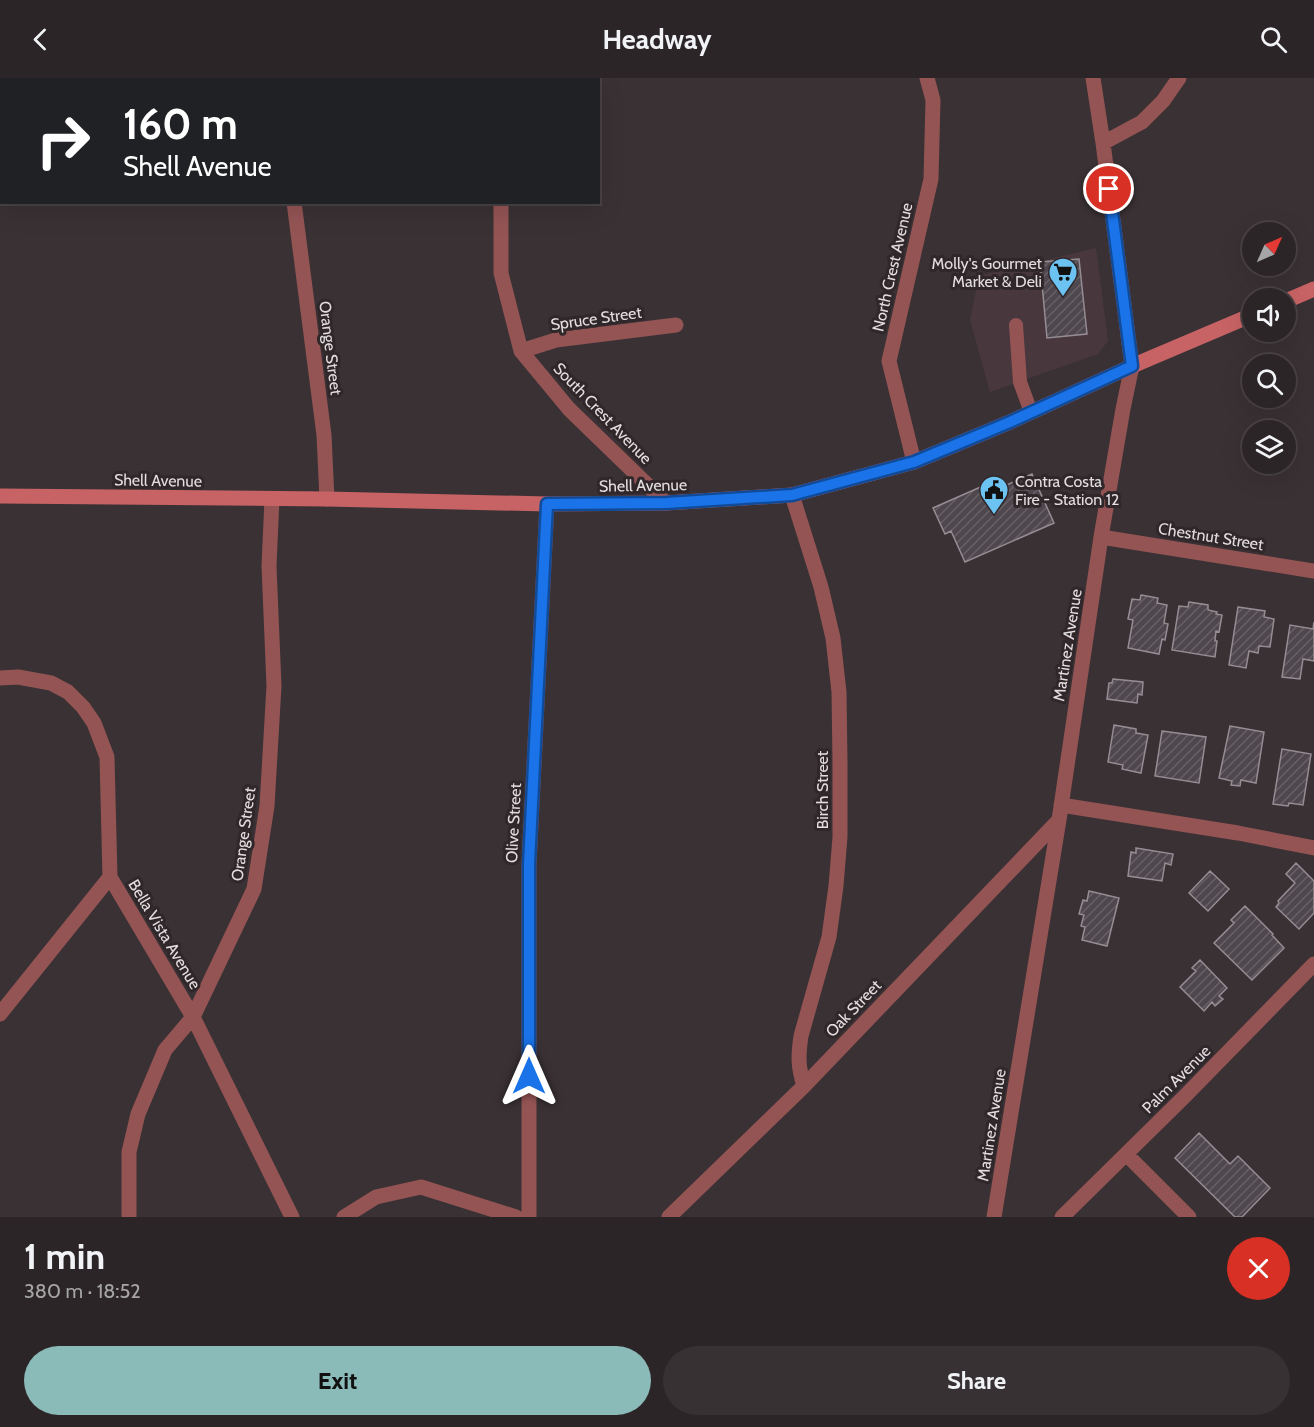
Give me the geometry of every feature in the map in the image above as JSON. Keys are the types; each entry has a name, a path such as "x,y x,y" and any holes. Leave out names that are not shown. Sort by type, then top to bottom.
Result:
{"street":[{"name":"North Crest Avenue","path":"914,462 889,361 931,179 933,100 927,78"},
{"name":"Martinez Avenue","path":"994,1217 1060,813 1101,537 1132,366 1093,78"},
{"path":"1103,143 1142,122 1155,111 1179,78"},
{"name":"Orange Street","path":"294,204 324,435 327,499"},
{"name":"South Crest Avenue","path":"501,204 501,273 521,351 569,409 666,503"},
{"path":"1296,297 1314,289"},
{"name":"Shell Avenue","path":"0,496 547,504 666,503 792,495 914,462 1242,319"},
{"name":"Spruce Street","path":"521,351 556,340 676,325"},
{"name":"Birch Street","path":"792,495 821,587 833,638 840,716 840,837 836,886 829,937 798,1052 799,1069 804,1086"},
{"name":"Orange Street","path":"129,1217 129,1152 138,1114 165,1050 193,1017 254,889 267,806 274,686 269,566 272,499"},
{"name":"Olive Street","path":"529,1217 529,864 547,504"},
{"name":"Chestnut Street","path":"1101,537 1314,571"},
{"name":"Bella Vista Avenue","path":"0,678 18,677 51,683 68,692 83,707 94,723 107,757 110,877 193,1017 292,1217"},
{"path":"1060,813 1238,834 1314,848"},
{"name":"Oak Street","path":"669,1217 804,1086 1060,813"},
{"path":"0,1014 110,877"},
{"name":"Palm Avenue","path":"1062,1217 1314,964"},
{"path":"1126,1154 1189,1217"},
{"path":"344,1217 376,1197 421,1187 516,1217"}],"lane":[{"path":"1016,325 1020,382 1030,412"}],"shaded area":[{"path":"1096,248 1108,341 1098,354 990,392 970,320 979,276"}],"building":[{"name":"Molly's Gourmet Market & Deli","path":"1079,259 1087,334 1047,338 1040,262"},
{"name":"Contra Costa Fire - Station 12","path":"1032,474 1054,523 965,562 951,531 945,534 933,508 985,485 988,493"},
{"path":"1141,595 1158,598 1157,603 1167,605 1164,623 1168,624 1159,654 1128,648 1133,620 1128,619 1132,599 1140,600"},
{"path":"1189,602 1208,605 1208,610 1222,615 1219,632 1216,631 1215,657 1172,650 1179,606 1188,607"},
{"path":"1238,607 1265,611 1264,617 1274,619 1270,647 1259,646 1258,653 1249,651 1246,668 1229,665"},
{"path":"1314,622 1314,661 1303,659 1300,679 1282,677 1290,625 1313,629"},
{"path":"1113,679 1143,682 1142,695 1138,694 1137,703 1107,699 1109,683 1112,683"},
{"path":"1114,725 1136,729 1136,733 1148,735 1141,773 1122,769 1123,765 1108,762"},
{"path":"1230,726 1264,732 1256,783 1241,780 1240,786 1231,785 1232,781 1219,778"},
{"path":"1162,731 1206,737 1199,783 1155,776"},
{"path":"1282,749 1311,754 1303,805 1273,804"},
{"path":"1136,848 1173,854 1171,865 1165,863 1162,881 1128,876 1131,852 1136,853"},
{"path":"1296,863 1314,881 1314,913 1299,929 1276,907 1278,901 1295,883 1286,874"},
{"path":"1210,871 1229,889 1208,911 1189,893"},
{"path":"1089,891 1119,898 1107,946 1082,940 1085,927 1081,926 1084,915 1079,914 1083,900 1087,901"},
{"path":"1245,906 1284,948 1252,980 1214,943 1234,923 1231,920"},
{"path":"1200,960 1227,988 1219,996 1223,999 1215,1006 1212,1002 1204,1011 1180,987 1196,971 1192,968"},
{"path":"1199,1133 1230,1164 1238,1156 1270,1188 1242,1217 1235,1217 1175,1158"}],"place":[{"name":"Molly's Gourmet Market & Deli","path":"1063,298"},
{"name":"Contra Costa Fire - Station 12","path":"994,516"}],"route":[{"path":"529,1076 529,864 547,504 666,503 792,495 914,462 1010,422 1132,366 1109,189"}]}
